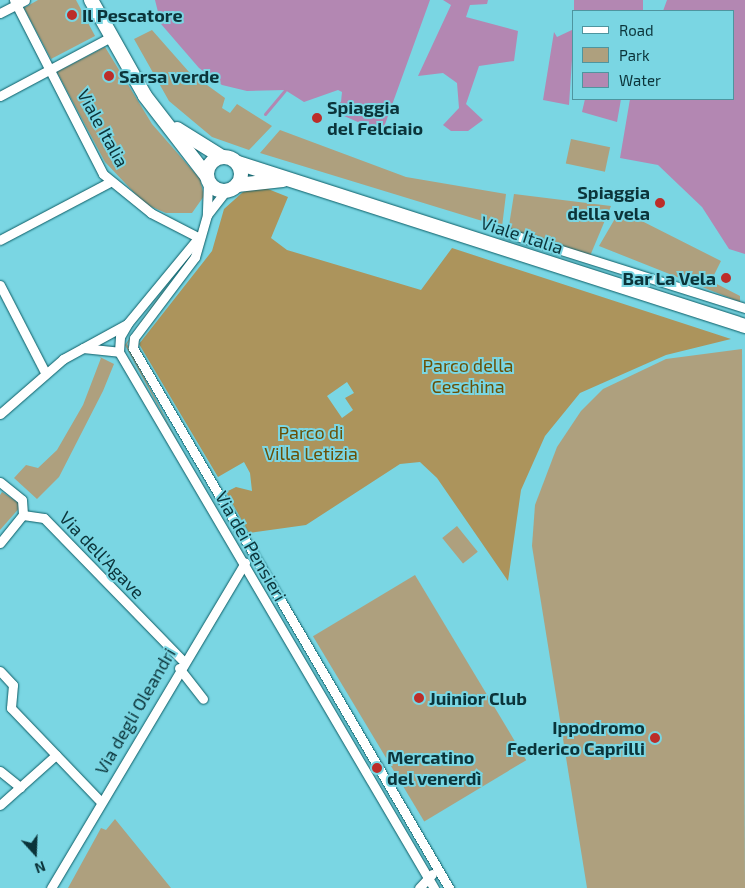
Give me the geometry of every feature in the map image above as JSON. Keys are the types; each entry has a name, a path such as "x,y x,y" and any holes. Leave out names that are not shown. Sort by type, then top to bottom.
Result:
{"main road":[{"path":"91,0 111,37 159,114 208,179 232,188 241,174 238,164 222,156 159,114"},
{"path":"208,179 212,161 222,156"},
{"name":"Viale Italia","path":"238,164 266,169 287,180 745,326"},
{"name":"Viale Italia","path":"232,188 268,178 287,180"}],"street":[{"path":"0,13 15,2 25,0"},
{"name":"Viale Italia","path":"15,2 110,182 151,214 198,238"},
{"path":"0,96 111,37"},
{"name":"Via dei Pensieri","path":"207,216 208,179"},
{"path":"0,240 110,182"},
{"name":"Via dei Pensieri","path":"232,188 207,216 198,238 192,262 132,345 252,554 449,888"},
{"name":"Viale Italia","path":"504,232 745,308"},
{"name":"Via dei Pensieri","path":"198,238 128,323 120,337 120,352 434,888"},
{"path":"0,285 45,372"},
{"path":"0,414 45,372 80,349 128,323"},
{"path":"80,349 120,352"},
{"path":"0,482 22,500 23,516 0,543"},
{"name":"Via dell'Agave","path":"23,516 44,518 181,665 203,699"},
{"name":"Via degli Oleandri","path":"51,888 181,665 243,564 252,554"},
{"path":"0,671 13,686 11,708 101,802"},
{"path":"0,805 56,755"},
{"path":"0,771 20,787"},
{"path":"419,888 428,876 439,870"}],"green space":[{"path":"38,0 76,0 95,36 51,59 24,8"},
{"path":"152,30 189,72 225,98 222,108 230,113 237,104 272,126 249,150 212,137 169,101 134,39"},
{"path":"105,47 152,124 200,179 204,196 192,213 166,213 145,204 105,162 57,72"},
{"path":"280,130 406,177 506,194 502,227 260,153"},
{"path":"571,139 610,147 605,172 566,163"},
{"name":"Parco della Ceschina","path":"263,187 288,197 271,238 287,250 421,290 452,248 731,339 666,355 580,393 545,436 521,490 508,581 437,478 420,462 400,464 306,525 249,533 226,492 236,487 252,491 250,473 244,462 218,477 139,344 212,251 224,209 243,192","holes":["347,382 354,393 345,398 353,410 342,418 327,396"]},
{"path":"514,194 611,206 590,256 508,232"},
{"path":"620,210 721,261 711,281 740,296 740,302 599,246"},
{"path":"184,261 127,344 181,448 125,345"},
{"name":"Ippodromo Federico Caprilli","path":"742,349 745,888 587,888 532,546 535,505 557,447 581,411 603,389 666,359"},
{"path":"98,356 114,364 103,391 59,477 37,499 14,478 26,465 38,468 57,450 83,405 101,358"},
{"path":"2,492 22,505 0,530 0,495"},
{"path":"457,526 478,552 463,564 442,538"},
{"name":"Juinior Club","path":"415,575 526,760 424,821 313,636"},
{"path":"115,819 171,888 68,888 101,828 106,830"}],"water":[{"path":"155,0 430,0 384,127 367,126 344,116 336,105 341,102 342,92 338,90 304,102 285,90 247,91 222,85 199,68 161,24"},
{"path":"443,0 488,0 487,4 470,5 466,17 518,31 514,61 479,66 466,104 483,120 468,131 451,131 443,125 459,108 457,83 443,73 418,76 451,5"},
{"path":"574,0 643,0 643,10 574,10"},
{"path":"667,0 745,0 745,254 729,249 702,207 658,165 620,158 630,100 735,100 735,10 663,10"},
{"path":"572,30 569,105 543,100 554,32 557,37"},
{"path":"585,100 621,100 617,122 582,112"}],"waterway":[{"path":"265,114 285,90"}],"place":[{"name":"Il Pescatore","path":"72,15"},
{"name":"Sarsa verde","path":"109,76"},
{"name":"Spiaggia del Felciaio","path":"317,118"},
{"name":"Spiaggia della vela","path":"660,203"},
{"name":"Bar La Vela","path":"726,278"},
{"name":"Juinior Club","path":"419,698"},
{"name":"Ippodromo Federico Caprilli","path":"655,738"},
{"name":"Mercatino del venerdì","path":"377,768"}],"park label":[{"name":"Parco di Villa Letizia","path":"311,443"}]}
